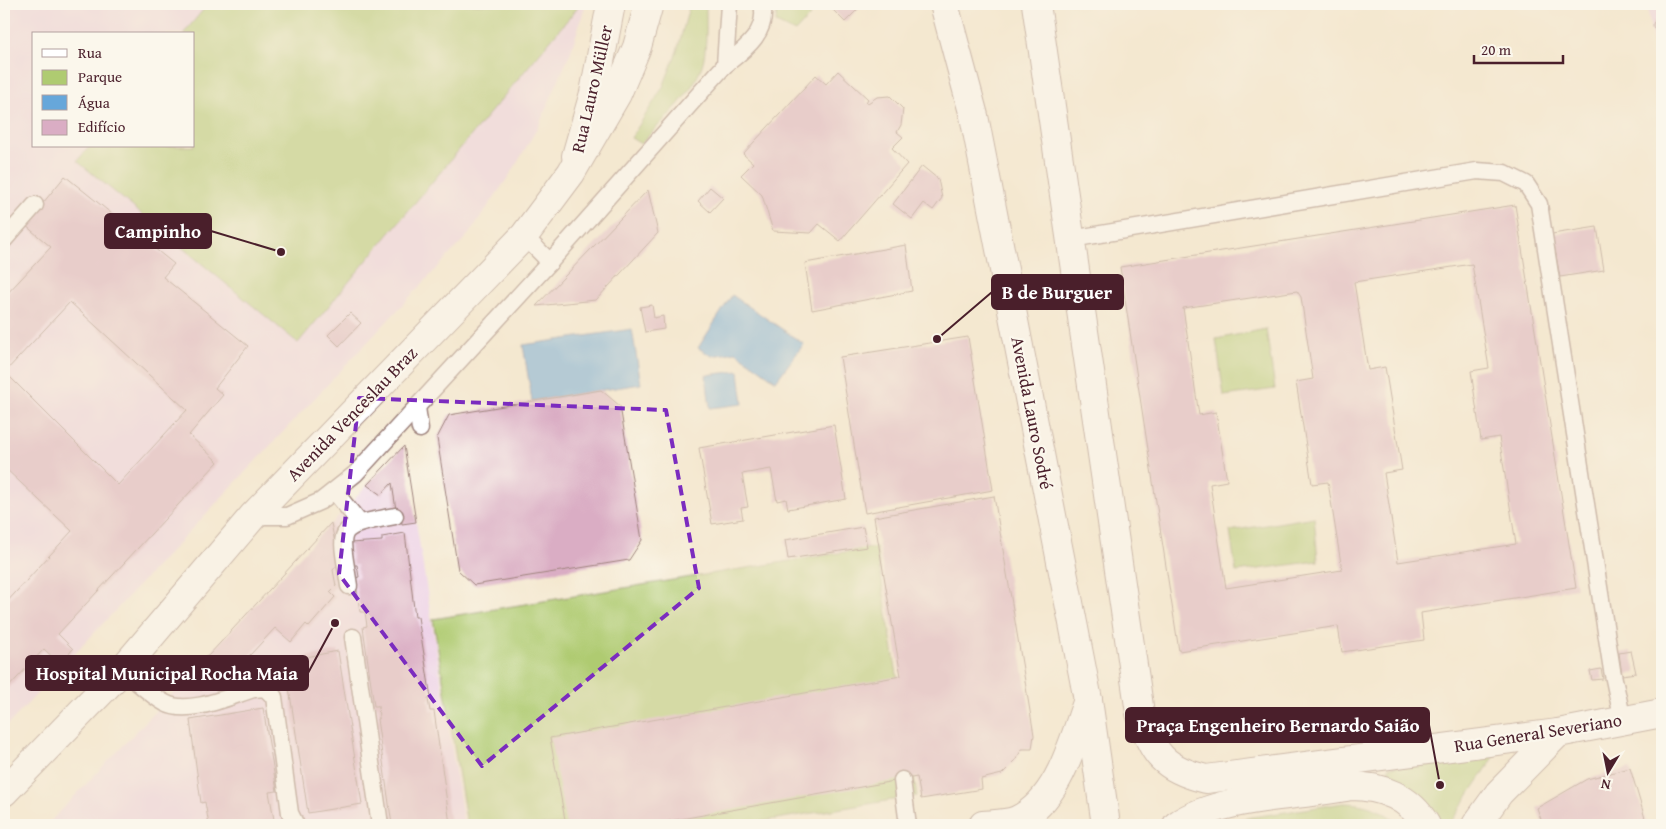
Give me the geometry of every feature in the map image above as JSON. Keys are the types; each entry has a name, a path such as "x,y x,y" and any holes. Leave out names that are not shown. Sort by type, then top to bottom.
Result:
{"main road":[{"name":"Rua Lauro Müller","path":"571,173 594,93 611,4"},
{"name":"Avenida Venceslau Braz","path":"4,792 122,670 253,516 524,236 571,173 617,94 636,47 649,4"},
{"name":"Avenida Lauro Sodré","path":"944,4 974,116 1088,700 1106,825"},
{"path":"1036,4 1071,239"},
{"name":"Rua General Severiano","path":"1071,239 1140,713 1148,739 1162,759 1184,774 1206,779 1558,733 1662,713"},
{"path":"983,825 1017,820 1047,795 1063,765 1088,700"},
{"path":"1476,825 1499,793 1558,733"},
{"path":"1177,825 1203,812 1224,806 1350,786 1366,786 1395,795 1408,804 1426,825"}],"lane":[{"path":"725,65 729,4"},
{"path":"253,516 287,516 321,501 355,474 550,262 725,65 750,46 761,28 762,4"},
{"path":"1071,239 1477,171 1504,173 1526,184 1540,204 1612,670 1623,721"},
{"path":"4,240 36,206"},
{"path":"524,236 550,262"},
{"path":"417,407 420,429"},
{"path":"334,491 360,523"},
{"path":"349,586 342,544 347,528 360,523 395,516"},
{"path":"353,637 380,825"},
{"path":"122,670 165,703 177,708 191,708 254,689 265,688 274,697 290,813 296,825"},
{"path":"902,780 908,825"}],"highlighted area":[{"path":"359,398 666,410 699,588 482,766 339,574"}],"shaded area":[{"path":"4,4 586,4 570,54 539,125 513,170 469,234 4,729"},
{"path":"1647,4 1662,4 1662,85 1659,86"},
{"path":"404,446 464,825 47,825 184,681"}],"green space":[{"path":"208,4 576,4 579,6 298,343 77,161 88,148 195,148 195,32 185,32"},
{"path":"690,4 706,4 706,44 700,70 687,94 641,144 631,138 663,87 677,51"},
{"path":"777,4 821,4 795,32 776,23"},
{"path":"1266,329 1275,389 1224,396 1216,339"},
{"path":"1314,517 1318,561 1236,572 1230,531"},
{"path":"876,547 917,796 740,825 467,825 433,619"},
{"path":"1496,754 1449,825 1437,825 1408,788 1388,774 1389,767"},
{"path":"1343,803 1359,804 1374,808 1388,815 1400,825 1202,825"}],"water":[{"path":"732,295 804,344 776,381 736,352 712,356 698,348"},
{"path":"632,329 641,384 532,401 523,345"},
{"path":"739,371 743,404 710,408 706,375"}],"building":[{"path":"832,4 857,4 860,7 845,22 829,6"},
{"path":"1658,20 1663,25 1658,30 1653,25"},
{"path":"838,71 868,99 866,102 868,103 877,97 890,96 903,109 901,125 897,132 903,137 892,148 907,164 840,241 819,224 811,233 773,231 762,195 741,175 753,163 743,154 816,75 826,84"},
{"path":"1662,85 1662,99 1661,99 1659,86"},
{"path":"4,157 8,176 4,180"},
{"path":"922,166 938,179 942,198 933,210 924,203 912,219 893,204"},
{"path":"65,176 174,264 163,277 248,346 215,388 223,395 189,435 218,462 58,634 73,649 60,664 44,649 4,692 4,605 72,531 4,467 4,297 51,247 25,225","holes":["70,302 187,410 118,485 5,372"]},
{"path":"710,187 723,198 710,212 698,201"},
{"path":"648,190 658,233 596,300 536,306"},
{"path":"1515,205 1576,588 1421,613 1424,640 1342,652 1338,626 1179,651 1120,267","holes":["1472,264 1489,368 1471,371 1481,440 1499,437 1516,544 1398,562 1384,473 1402,470 1385,367 1368,370 1354,282","1297,291 1301,297 1313,379 1296,382 1312,484 1328,482 1342,570 1226,588 1210,484 1227,481 1216,412 1199,415 1183,308"]},
{"path":"1597,227 1604,270 1560,277 1552,234"},
{"path":"906,245 912,291 812,310 805,263"},
{"path":"652,305 654,318 663,316 664,329 645,332 640,307"},
{"path":"350,313 361,323 339,346 328,335"},
{"path":"968,337 993,490 865,513 840,357"},
{"path":"601,390 620,406 642,540 629,560 474,585 458,570 437,438 449,415"},
{"path":"834,425 846,499 788,509 786,499 777,501 771,469 742,474 748,507 741,508 743,519 712,524 699,448"},
{"path":"404,446 416,522 402,524 400,510 396,510 392,483 381,495 367,485"},
{"path":"994,496 1034,735 1032,749 1022,749 1015,761 1002,774 981,779 982,789 921,799 917,777 647,825 566,825 550,738 901,676 874,517"},
{"path":"331,523 339,563 333,570 336,586 330,592 335,597 309,627 306,624 291,642 275,628 226,681 210,685 208,683 201,691 190,680 198,671 196,668 202,658 208,656"},
{"path":"863,527 867,547 788,559 785,540"},
{"path":"405,533 415,617 418,617 431,698 428,699 430,711 434,711 450,824 392,825 377,719 379,718 378,706 374,706 363,627 367,626 365,612 360,612 355,578 359,577 357,565 353,565 350,543 382,541 382,537"},
{"path":"338,651 362,804 308,813 285,661"},
{"path":"1631,651 1636,673 1622,675 1619,653"},
{"path":"1601,669 1603,679 1592,680 1590,671"},
{"path":"263,708 277,791 269,792 275,825 209,825 205,802 201,803 190,720"},
{"path":"1630,768 1647,825 1543,825 1537,808 1587,779"}],"place":[{"name":"Campinho","path":"281,252"},
{"name":"B de Burguer","path":"937,339"},
{"name":"Hospital Municipal Rocha Maia","path":"335,623"},
{"name":"Praça Engenheiro Bernardo Saião","path":"1440,785"}]}
